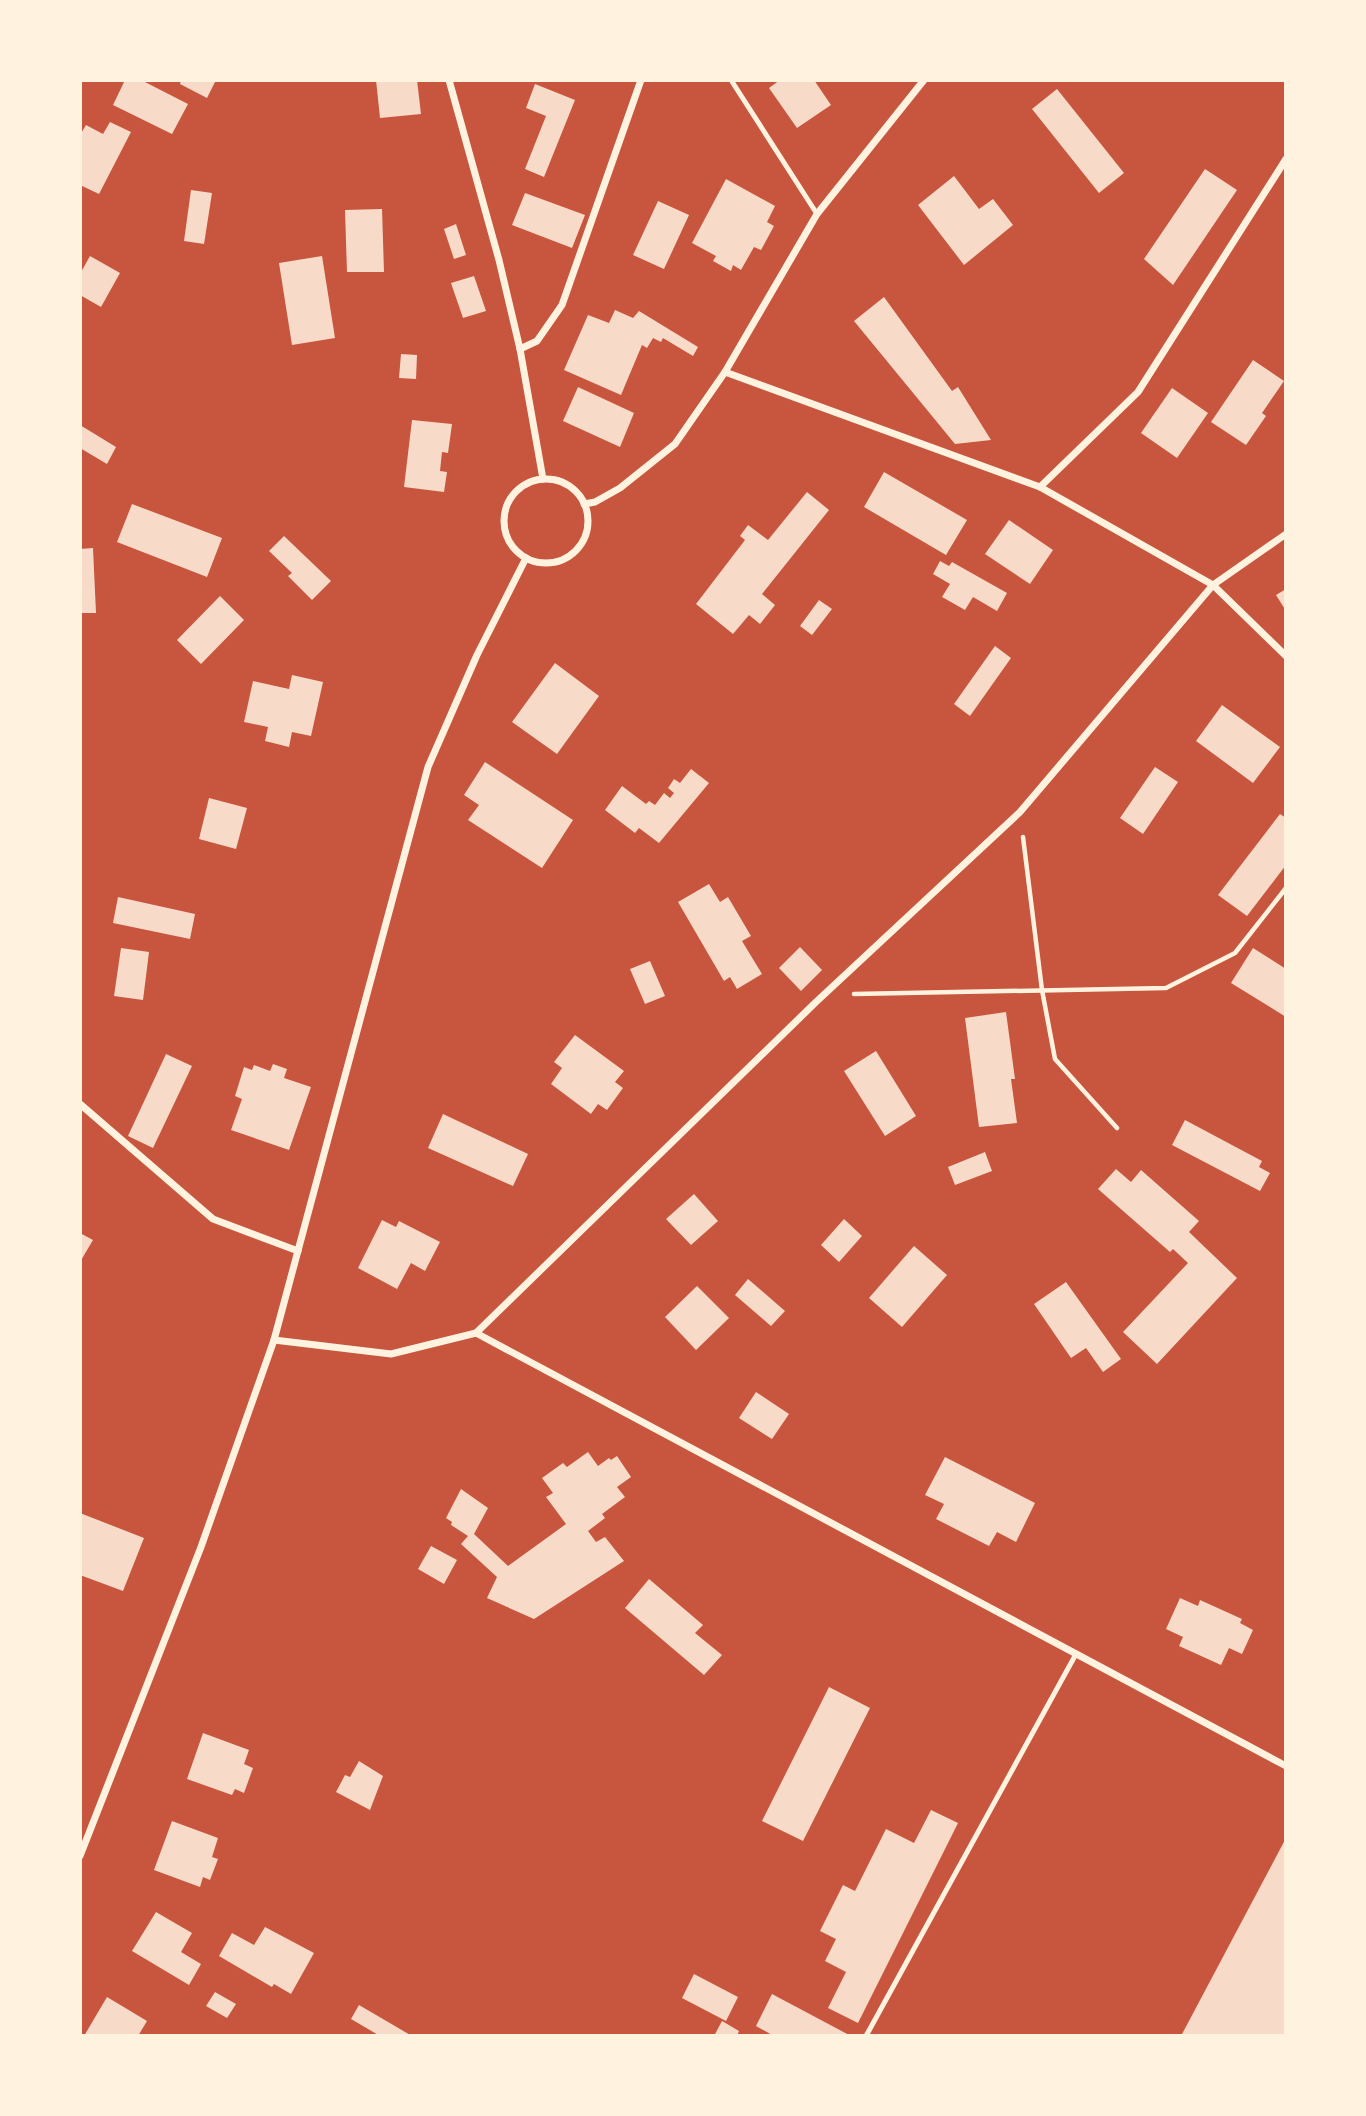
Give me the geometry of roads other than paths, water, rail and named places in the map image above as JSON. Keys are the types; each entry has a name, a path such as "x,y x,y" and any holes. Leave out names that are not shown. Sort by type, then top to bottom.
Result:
{"street":[{"path":"449,80 499,260 520,349 543,480"},
{"path":"520,349 537,341 562,305 640,80"},
{"path":"584,504 595,502 620,488 675,444 725,372 817,214 924,80"},
{"path":"1040,487 1138,392 1286,159"},
{"path":"725,372 1040,487 1213,585 1286,656"},
{"path":"556,481 577,493 584,504 587,529 583,542 575,552 564,559 538,563 515,550 508,539 505,513 510,500 519,489 530,482 556,481"},
{"path":"274,1340 391,1354 476,1333 816,1002 1020,812 1213,585 1286,534"},
{"path":"80,1856 201,1547 274,1340 428,767 477,654 526,558"},
{"path":"80,1104 213,1219 299,1251"},
{"path":"476,1333 1286,1766"}],"lane":[{"path":"730,80 817,214"},
{"path":"866,2035 1076,1654"}]}
